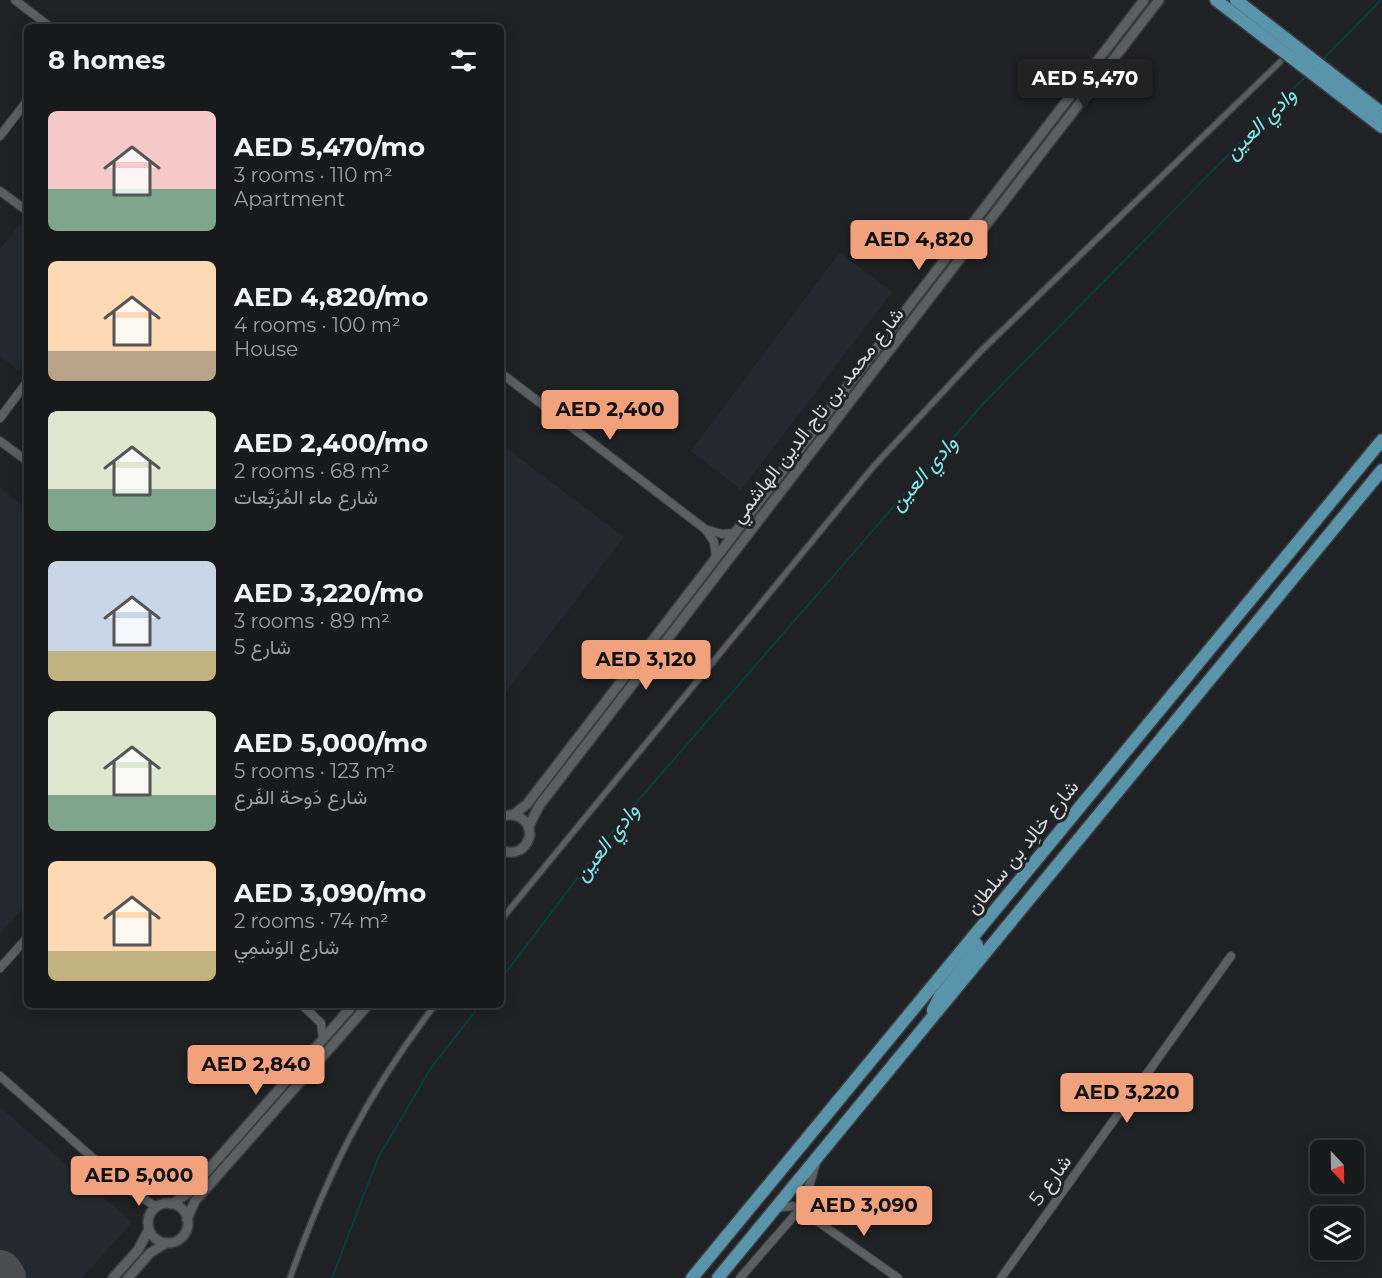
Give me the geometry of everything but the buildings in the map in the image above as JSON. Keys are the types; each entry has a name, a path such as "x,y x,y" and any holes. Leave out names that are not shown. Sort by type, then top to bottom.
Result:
{"main road":[{"path":"1216,0 1233,5 1376,113 1382,127"},
{"name":"شارع خالِد بن سلطان","path":"692,1278 1382,440"},
{"name":"شارع خالِد بن سلطان","path":"718,1278 1382,470"},
{"path":"995,941 990,930 1029,880 1040,856"},
{"path":"927,1025 940,996 976,951 977,945 972,939"}],"street":[{"path":"15,0 47,24"},
{"name":"شارع محمد بن تاج الدين الهاشمي","path":"506,815 527,804 1144,0"},
{"name":"شارع محمد بن تاج الدين الهاشمي","path":"504,853 525,847 529,839 529,826 539,806 1159,0"},
{"path":"1210,0 1233,5"},
{"path":"504,916 873,467 981,351 1280,62"},
{"path":"1048,144 1072,105 1068,102 1063,105"},
{"path":"0,136 24,106"},
{"path":"0,191 24,209"},
{"path":"504,375 705,529 714,542 716,558"},
{"path":"0,418 24,386"},
{"path":"0,441 24,459"},
{"path":"705,529 722,534 734,533"},
{"path":"506,815 524,820 529,826"},
{"path":"0,968 24,941"},
{"name":"شارع 5","path":"1001,1278 1231,956"},
{"path":"305,1008 321,1023 323,1039"},
{"path":"0,1076 129,1190 156,1207 171,1204 187,1194 350,1008"},
{"path":"149,1229 157,1240 166,1242 175,1242 182,1236 187,1229 187,1220 195,1201 365,1008"},
{"path":"290,1278 308,1225 351,1130 387,1071 433,1008"},
{"path":"321,1023 338,1022"},
{"path":"815,1217 806,1200 808,1184 821,1153"},
{"path":"171,1204 183,1211 187,1220"},
{"path":"775,1209 786,1206 800,1209 815,1217 898,1278"},
{"path":"112,1278 138,1250 149,1229 149,1220 156,1207"},
{"path":"740,1278 800,1209"},
{"path":"128,1278 150,1253 166,1242"}],"shaded area":[{"path":"20,224 24,227 24,364 19,370 0,356 0,249"},
{"path":"840,252 892,292 741,490 691,451"},
{"path":"504,446 624,537 504,694"},
{"path":"0,488 24,507 24,907 0,934"},
{"path":"0,1107 132,1222 82,1278 0,1278"}],"waterway":[{"name":"وادي العين","path":"1322,60 1381,0"},
{"name":"وادي العين","path":"504,975 622,819 982,405 1307,75"},
{"name":"وادي العين","path":"332,1278 378,1158 431,1068 478,1008"}],"runway":[{"path":"0,1272 4,1278"}]}
